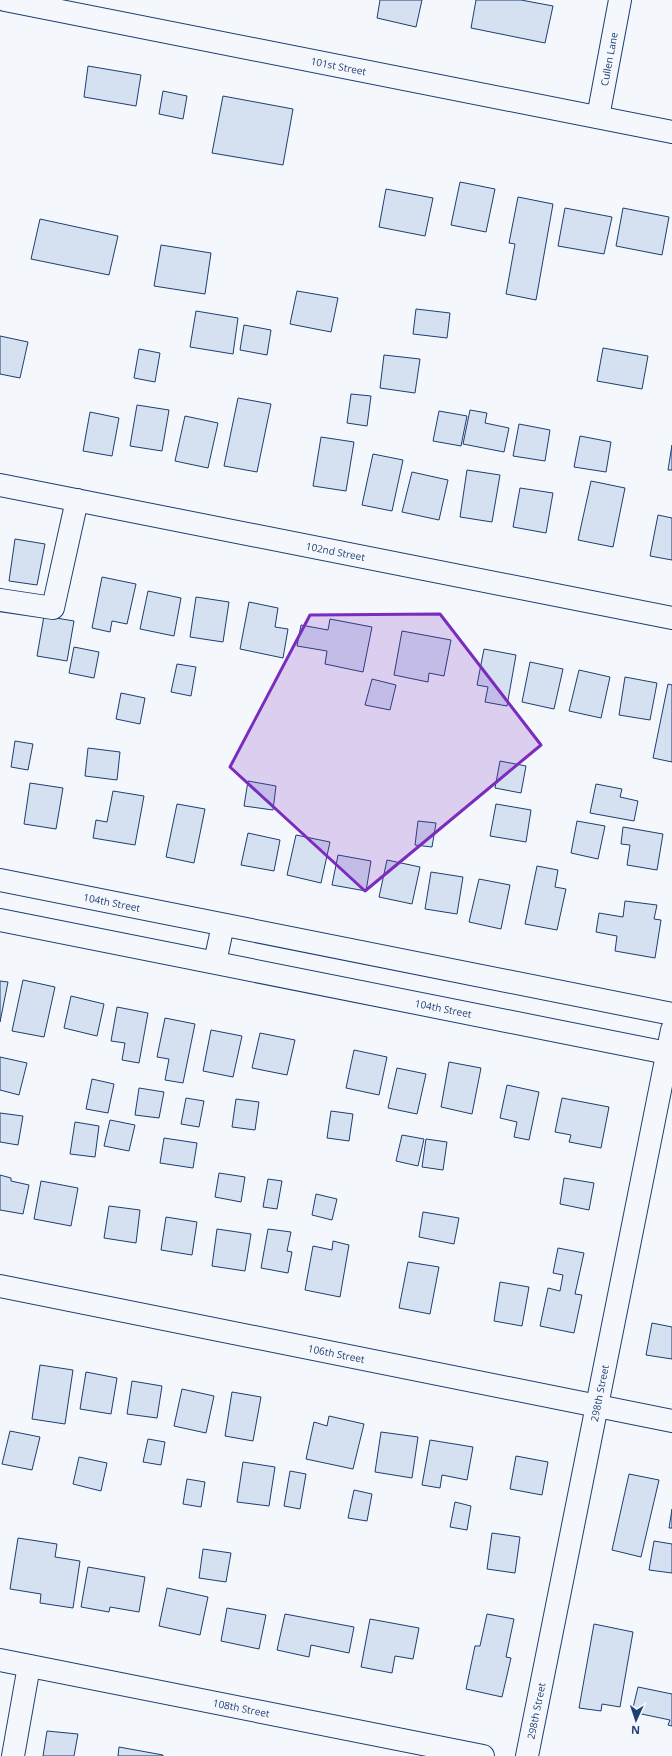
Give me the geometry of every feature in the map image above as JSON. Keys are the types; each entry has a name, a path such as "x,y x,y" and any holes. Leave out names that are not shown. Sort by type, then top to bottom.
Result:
{"street":[{"name":"101st Street","path":"5,0 672,132"},
{"name":"Cullen Lane","path":"598,117 620,0"},
{"name":"102nd Street","path":"0,485 672,618"},
{"path":"0,600 54,608 77,500"},
{"name":"104th Street","path":"0,880 672,1014"},
{"name":"104th Street","path":"0,920 670,1053"},
{"path":"215,962 222,925"},
{"name":"298th Street","path":"527,1756 670,1053 672,1030"},
{"name":"106th Street","path":"0,1286 672,1421"},
{"name":"108th Street","path":"0,1660 482,1756"},
{"path":"13,1756 30,1666"}],"highlighted area":[{"path":"440,614 541,745 365,891 230,767 310,615"}],"building":[{"path":"380,0 422,0 416,27 377,18"},
{"path":"476,0 521,0 553,6 545,43 471,28"},
{"path":"88,66 141,75 136,106 84,97"},
{"path":"163,91 187,96 183,119 159,114"},
{"path":"223,96 293,109 283,165 212,153"},
{"path":"460,182 495,189 486,232 451,225"},
{"path":"386,189 433,198 425,236 379,227"},
{"path":"518,197 553,204 536,300 506,294 515,244 509,243"},
{"path":"565,208 612,217 604,254 558,246"},
{"path":"623,208 669,217 662,255 616,246"},
{"path":"40,219 118,236 109,275 31,259"},
{"path":"161,245 211,253 205,294 154,286"},
{"path":"297,291 338,298 331,332 290,324"},
{"path":"416,309 450,313 447,338 413,334"},
{"path":"196,311 238,318 233,354 190,347"},
{"path":"244,325 271,330 267,355 240,350"},
{"path":"0,336 28,342 20,378 0,374"},
{"path":"603,348 648,356 642,389 597,381"},
{"path":"139,349 160,353 155,382 134,378"},
{"path":"384,355 420,359 415,393 380,388"},
{"path":"351,394 371,396 367,426 347,423"},
{"path":"238,398 271,404 257,472 224,466"},
{"path":"137,405 169,410 162,451 130,446"},
{"path":"470,410 487,413 485,423 509,428 504,452 463,444"},
{"path":"439,411 467,416 461,446 433,441"},
{"path":"90,412 119,418 112,456 83,451"},
{"path":"185,416 218,423 208,468 175,461"},
{"path":"519,424 550,430 545,461 513,456"},
{"path":"580,436 611,442 606,472 574,467"},
{"path":"321,437 354,442 346,491 313,486"},
{"path":"672,445 672,470 668,470"},
{"path":"373,454 403,460 392,511 362,505"},
{"path":"467,470 500,475 492,522 460,517"},
{"path":"412,472 448,480 439,520 402,512"},
{"path":"591,481 625,488 613,547 578,540"},
{"path":"520,488 553,493 546,533 513,527"},
{"path":"658,515 672,518 672,560 650,556"},
{"path":"15,539 45,544 37,585 9,581"},
{"path":"102,577 136,584 127,624 112,621 110,632 92,628"},
{"path":"148,591 181,598 174,636 140,629"},
{"path":"196,597 229,602 223,642 190,637"},
{"path":"249,602 278,608 275,627 288,629 283,658 240,649"},
{"path":"44,616 74,621 67,661 37,656"},
{"path":"330,619 372,627 363,672 325,664 327,651 297,646 301,625 328,630"},
{"path":"402,631 451,640 444,676 429,673 428,682 394,675"},
{"path":"74,647 99,652 94,678 69,673"},
{"path":"484,649 516,655 507,706 485,702 488,687 477,685"},
{"path":"530,662 563,669 554,709 522,702"},
{"path":"177,664 196,667 191,696 171,692"},
{"path":"579,670 610,677 601,718 569,711"},
{"path":"625,677 657,683 650,720 619,715"},
{"path":"372,679 396,685 390,710 365,705"},
{"path":"668,684 672,685 672,762 653,758"},
{"path":"121,693 145,698 140,724 116,719"},
{"path":"15,741 33,744 28,770 11,767"},
{"path":"88,748 120,752 117,780 85,776"},
{"path":"500,761 526,766 521,793 495,788"},
{"path":"248,781 276,786 273,810 244,806"},
{"path":"30,783 63,788 56,829 24,824"},
{"path":"596,784 622,789 620,797 638,801 634,821 590,813"},
{"path":"113,791 144,796 135,845 93,838 96,820 107,822"},
{"path":"177,804 205,809 194,863 166,857"},
{"path":"496,804 531,810 526,842 490,836"},
{"path":"418,821 436,823 432,847 415,845"},
{"path":"577,821 605,826 598,859 571,853"},
{"path":"623,827 663,834 657,870 627,865 630,845 621,844"},
{"path":"248,833 280,840 274,871 241,865"},
{"path":"296,835 330,842 321,883 287,875"},
{"path":"338,855 371,861 366,891 332,885"},
{"path":"387,860 420,867 412,904 379,897"},
{"path":"537,866 558,870 555,887 566,889 557,930 525,924"},
{"path":"431,872 463,877 457,914 425,909"},
{"path":"479,879 510,885 501,929 469,922"},
{"path":"625,901 657,905 654,919 661,920 655,958 615,951 617,936 596,932 599,913 623,917"},
{"path":"23,980 55,987 44,1037 12,1031"},
{"path":"0,981 8,982 0,1022"},
{"path":"71,996 104,1004 97,1036 64,1028"},
{"path":"117,1007 148,1013 139,1063 122,1060 125,1043 111,1041"},
{"path":"165,1018 195,1024 183,1083 165,1080 169,1059 157,1057"},
{"path":"211,1030 242,1036 233,1077 203,1071"},
{"path":"260,1033 295,1040 287,1075 252,1068"},
{"path":"354,1050 387,1057 379,1095 346,1088"},
{"path":"0,1057 27,1063 19,1095 0,1090"},
{"path":"449,1062 481,1068 472,1114 441,1107"},
{"path":"397,1068 426,1074 417,1114 388,1108"},
{"path":"92,1079 114,1084 108,1113 86,1109"},
{"path":"507,1085 539,1092 529,1140 514,1137 517,1122 500,1118"},
{"path":"139,1088 164,1092 159,1118 135,1115"},
{"path":"186,1098 204,1101 199,1127 181,1124"},
{"path":"562,1098 609,1107 601,1148 569,1142 571,1135 555,1132"},
{"path":"236,1099 259,1102 255,1130 232,1127"},
{"path":"331,1111 353,1114 349,1141 327,1138"},
{"path":"0,1113 23,1116 18,1145 0,1142"},
{"path":"110,1120 135,1125 129,1151 104,1146"},
{"path":"75,1122 99,1126 95,1157 70,1154"},
{"path":"402,1135 424,1139 418,1166 396,1161"},
{"path":"164,1138 197,1143 193,1168 160,1163"},
{"path":"426,1139 447,1142 443,1170 422,1167"},
{"path":"219,1173 245,1177 241,1202 215,1197"},
{"path":"0,1175 11,1178 11,1181 29,1185 23,1214 0,1210"},
{"path":"564,1178 594,1183 589,1210 560,1204"},
{"path":"268,1179 282,1181 277,1209 263,1207"},
{"path":"41,1181 78,1188 71,1226 34,1219"},
{"path":"316,1194 337,1199 332,1220 312,1215"},
{"path":"109,1206 140,1210 136,1243 104,1238"},
{"path":"423,1212 459,1218 454,1244 419,1237"},
{"path":"166,1217 197,1222 192,1255 161,1250"},
{"path":"217,1229 251,1234 245,1271 212,1266"},
{"path":"268,1229 291,1232 287,1251 292,1252 288,1273 261,1268"},
{"path":"333,1241 349,1245 340,1297 305,1290 313,1246 332,1250"},
{"path":"558,1248 584,1253 575,1294 582,1295 574,1333 540,1326 548,1288 560,1291 563,1275 553,1273"},
{"path":"408,1262 439,1267 430,1314 399,1308"},
{"path":"500,1282 529,1287 522,1326 494,1321"},
{"path":"652,1323 672,1327 672,1359 646,1355"},
{"path":"40,1365 73,1370 65,1424 32,1419"},
{"path":"86,1372 117,1378 111,1414 80,1409"},
{"path":"132,1381 162,1386 157,1418 127,1414"},
{"path":"182,1389 214,1396 206,1433 174,1426"},
{"path":"232,1392 261,1397 253,1441 225,1436"},
{"path":"329,1416 364,1424 353,1469 306,1459 314,1422 327,1426"},
{"path":"10,1431 40,1437 32,1470 2,1464"},
{"path":"381,1432 418,1437 412,1478 375,1472"},
{"path":"148,1439 165,1442 161,1465 143,1462"},
{"path":"430,1440 473,1447 467,1480 442,1475 440,1488 422,1485"},
{"path":"516,1456 548,1462 542,1495 510,1489"},
{"path":"79,1457 107,1463 101,1491 73,1484"},
{"path":"243,1462 275,1467 269,1506 237,1502"},
{"path":"290,1471 306,1474 300,1509 284,1506"},
{"path":"629,1474 659,1480 641,1557 612,1550"},
{"path":"187,1479 205,1482 201,1507 183,1504"},
{"path":"354,1490 372,1494 367,1521 348,1518"},
{"path":"455,1502 471,1506 467,1530 450,1527"},
{"path":"672,1509 672,1528 669,1528"},
{"path":"492,1533 520,1537 515,1573 487,1569"},
{"path":"18,1538 57,1544 55,1557 80,1561 73,1608 40,1603 41,1594 10,1589"},
{"path":"654,1541 672,1544 672,1573 649,1570"},
{"path":"203,1549 231,1553 226,1582 199,1578"},
{"path":"88,1567 145,1577 139,1612 110,1607 109,1612 81,1607"},
{"path":"167,1588 208,1597 200,1635 159,1626"},
{"path":"227,1608 266,1615 259,1649 221,1641"},
{"path":"285,1614 354,1627 349,1653 311,1645 309,1657 277,1650"},
{"path":"487,1614 514,1619 506,1657 511,1658 502,1697 466,1689 475,1646 480,1646"},
{"path":"370,1619 419,1628 413,1659 395,1656 392,1673 361,1667"},
{"path":"594,1624 633,1632 620,1707 602,1704 601,1711 579,1708"},
{"path":"638,1687 672,1694 672,1726 668,1725 670,1720 632,1712"},
{"path":"47,1731 78,1734 74,1756 43,1756"},
{"path":"119,1747 163,1755 163,1756 118,1756"}]}
